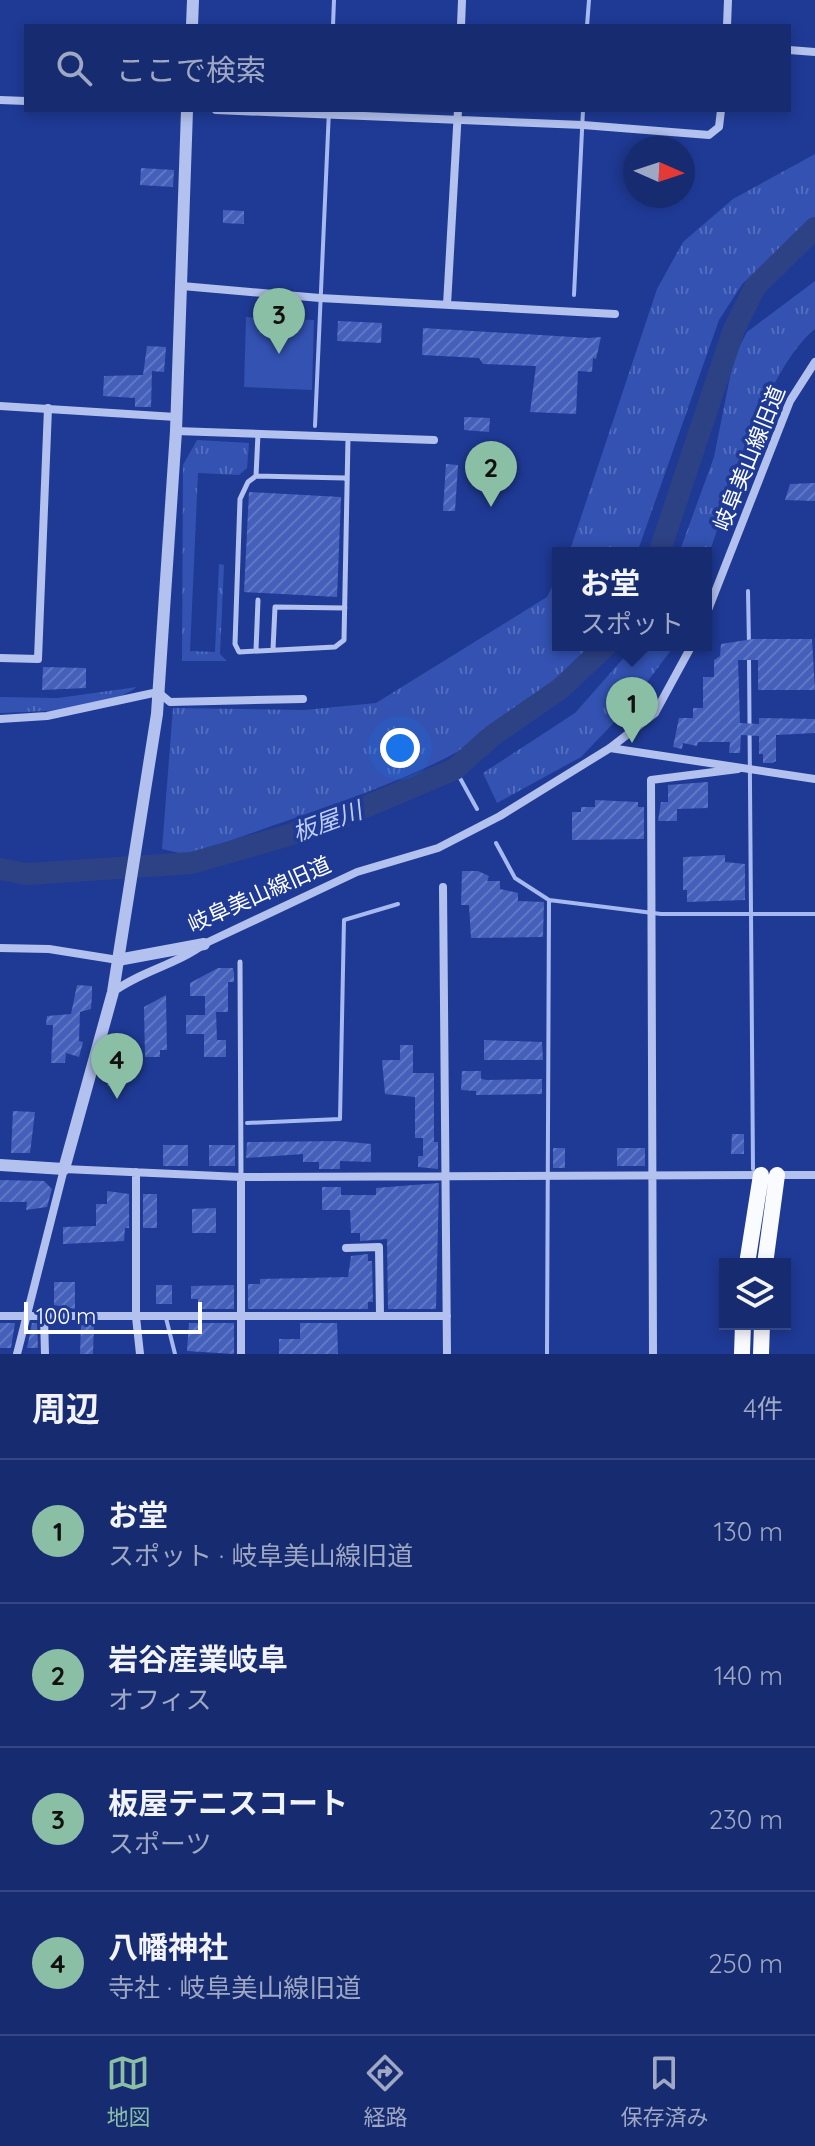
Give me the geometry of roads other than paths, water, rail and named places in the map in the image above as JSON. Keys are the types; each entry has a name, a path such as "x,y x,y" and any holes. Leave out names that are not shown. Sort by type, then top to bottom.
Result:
{"main road":[{"path":"748,1258 769,1175"},
{"path":"765,1258 769,1175"},
{"path":"742,1354 743,1330"},
{"path":"761,1354 762,1330"}],"street":[{"path":"192,24 193,0"},
{"path":"461,24 462,0"},
{"path":"727,24 728,0"},
{"path":"791,50 815,52"},
{"path":"0,100 24,101"},
{"path":"17,1354 113,992 157,714 176,431 187,112"},
{"path":"253,112 457,123 583,125 709,135 719,127 721,112"},
{"path":"447,305 458,112"},
{"path":"182,286 615,314"},
{"name":"岐阜美山線旧道","path":"712,600 790,401 815,362"},
{"path":"0,406 176,417"},
{"path":"0,658 38,659 48,408"},
{"path":"176,431 434,440"},
{"name":"岐阜美山線旧道","path":"118,960 204,944 357,872 438,848 500,816 610,748 655,713 689,651"},
{"path":"158,692 170,702 303,699"},
{"path":"0,719 47,716 158,692"},
{"path":"610,748 815,779"},
{"path":"653,1354 651,780 738,769"},
{"path":"443,887 447,1354"},
{"path":"113,992 133,977 204,944"},
{"path":"0,948 49,949 118,960"},
{"path":"0,1165 241,1177 815,1175"},
{"path":"136,1172 136,1317 140,1354"},
{"path":"241,1177 241,1354"},
{"path":"346,1248 379,1247 380,1315"},
{"path":"0,1316 447,1316"},
{"path":"44,1317 45,1354"}],"lane":[{"path":"256,476 258,433"},
{"path":"346,478 256,476 248,482 240,499 235,644 239,652 335,647 344,640 348,437"},
{"path":"256,650 258,600"},
{"path":"273,649 275,607 345,608"},
{"path":"240,962 241,1177"}],"waterway":[{"path":"333,24 334,0"},
{"path":"587,24 589,0"},
{"path":"315,426 329,112"},
{"path":"574,295 583,112"},
{"name":"板屋川","path":"661,547 734,329 755,287 815,228"},
{"path":"748,591 749,645"},
{"name":"板屋川","path":"0,869 27,874 192,863 320,826 455,769 492,736 560,689 601,651"},
{"path":"749,658 753,1169"},
{"path":"455,769 477,809"},
{"path":"496,843 515,878 549,900 661,914 815,914"},
{"path":"547,1354 549,900"},
{"path":"247,1123 340,1119 344,920 398,904"},
{"path":"166,1318 175,1354"}],"place":[{"name":"板屋テニスコート","path":"279,354"},
{"name":"岩谷産業岐阜","path":"491,507"},
{"name":"お堂","path":"632,743"},
{"name":"八幡神社","path":"117,1099"}]}
